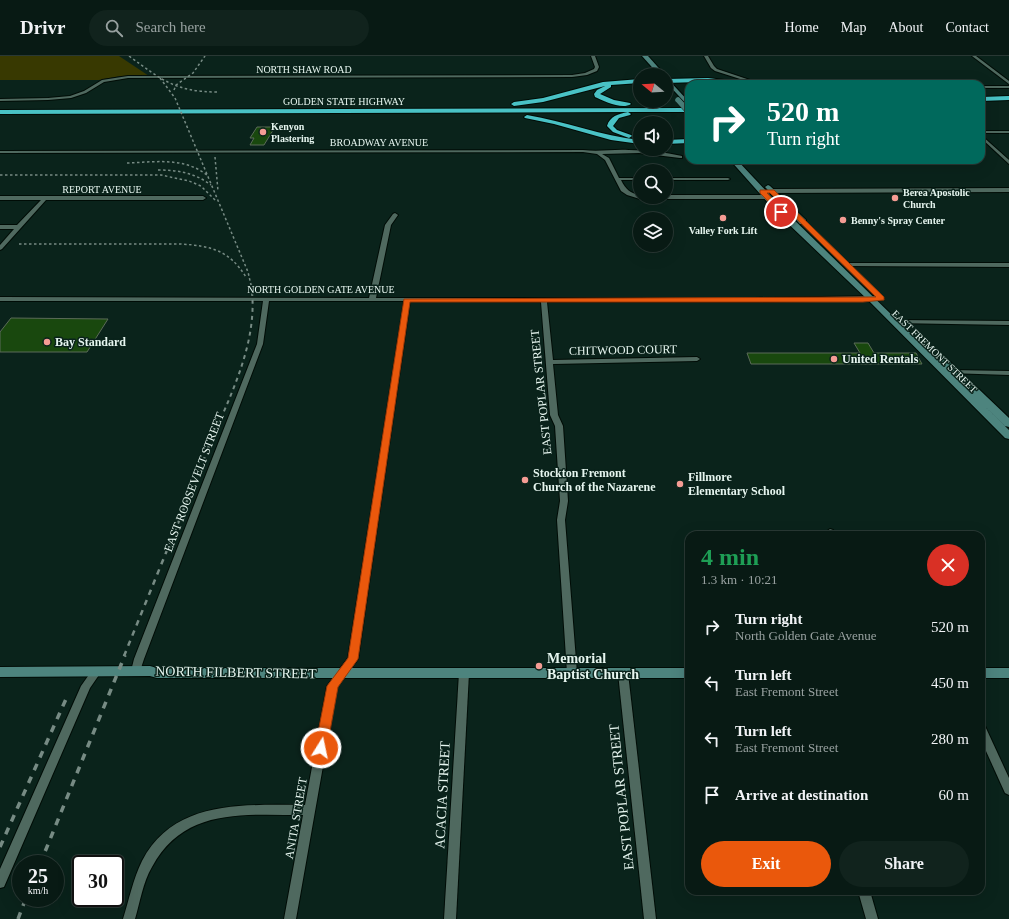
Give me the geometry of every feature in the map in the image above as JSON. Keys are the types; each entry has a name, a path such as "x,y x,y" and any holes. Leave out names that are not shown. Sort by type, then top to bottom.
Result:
{"highway":[{"path":"673,81 699,79 715,80"},
{"path":"430,107 527,103 603,84 633,83"},
{"path":"633,84 608,87 599,91 597,96 613,102 633,103"},
{"path":"985,99 1009,98"},
{"path":"985,102 1009,101"},
{"path":"985,106 1009,105"},
{"path":"673,106 685,107"},
{"path":"633,137 615,131 610,126 611,121 616,117 630,114 685,107"},
{"name":"GOLDEN STATE HIGHWAY","path":"0,108 685,107"},
{"name":"GOLDEN STATE HIGHWAY","path":"0,112 380,111 685,107"},
{"path":"380,111 528,117 559,122 609,137 633,141"},
{"path":"673,138 685,137"},
{"path":"673,142 685,141"}],"main road":[{"path":"645,56 656,68"},
{"path":"639,59 646,68"},
{"path":"673,89 685,103"},
{"path":"673,95 685,105"},
{"name":"EAST FREMONT STREET","path":"737,164 847,265 1009,424"},
{"name":"EAST FREMONT STREET","path":"745,164 767,193 797,227 872,299 1009,436"},
{"name":"NORTH FILBERT STREET","path":"0,672 150,671 157,673 685,673"},
{"path":"985,673 1009,673"}],"street":[{"name":"NORTH SHAW ROAD","path":"0,100 72,97 85,92 101,82 128,77 572,76 586,74 596,70 597,67 593,56"},
{"path":"706,56 712,67 716,70 747,80"},
{"path":"974,56 1009,83"},
{"path":"985,87 1009,87"},
{"path":"985,132 1009,132"},
{"path":"985,140 1009,163"},
{"name":"BROADWAY AVENUE","path":"0,152 574,151 598,153 646,152 680,157"},
{"path":"598,153 607,159 625,191 633,194"},
{"path":"617,179 633,179"},
{"path":"673,179 728,179"},
{"path":"673,196 767,193 1009,190"},
{"name":"REPORT AVENUE","path":"0,198 203,198"},
{"path":"0,248 45,198"},
{"path":"372,300 388,225 395,215"},
{"path":"0,227 19,227"},
{"path":"847,265 1009,265"},
{"name":"NORTH GOLDEN GATE AVENUE","path":"0,299 407,300 881,298"},
{"name":"EAST ROOSEVELT STREET","path":"136,671 139,659 231,423 260,344 266,299"},
{"name":"EAST POPLAR STREET","path":"544,299 554,415 559,426 564,501 561,520 572,673"},
{"name":"ANITA STREET","path":"290,919 332,686 353,659 407,300"},
{"path":"895,322 1009,323"},
{"name":"CHITWOOD COURT","path":"549,362 697,359"},
{"path":"944,372 1009,373"},
{"path":"0,883 50,765 86,686 96,672"},
{"name":"ACACIA STREET","path":"450,919 464,673"},
{"name":"EAST POPLAR STREET","path":"623,673 650,919"},
{"path":"985,738 1009,790"},
{"path":"129,919 147,863 162,843 181,827 204,816 222,812 310,810"},
{"path":"865,895 872,919"}],"shaded area":[{"path":"0,56 119,56 149,76 121,76 99,80 0,80"}],"building":[{"name":"Kenyon Plastering","path":"257,127 275,127 264,145 250,145 254,138 250,138"},
{"name":"Bay Standard","path":"11,318 108,319 87,352 0,352 0,332"},
{"name":"United Rentals","path":"854,343 868,343 874,353 916,353 922,364 751,364 747,353 860,353"}],"railway":[{"path":"129,56 160,78"},
{"path":"176,85 193,73 205,56"},
{"path":"160,78 176,85"},
{"path":"160,78 175,98 248,272 251,285"},
{"path":"174,90 176,85"},
{"path":"176,85 191,90 218,92"},
{"path":"215,157 218,191"},
{"path":"127,163 179,163 189,165 207,175"},
{"path":"158,170 186,173 211,185"},
{"path":"0,175 161,175 189,181 201,186 216,201"},
{"path":"19,244 181,244 201,246 226,255 240,268 246,277"},
{"path":"208,448 241,369 247,348 253,305 251,284"},
{"path":"124,656 209,447"},
{"path":"44,855 125,655"},
{"path":"0,847 66,699"},
{"path":"18,919 23,907"}],"place":[{"name":"Kenyon Plastering","path":"263,132"},
{"name":"Berea Apostolic Church","path":"895,198"},
{"name":"Valley Fork Lift","path":"723,218"},
{"name":"Benny's Spray Center","path":"843,220"},
{"name":"Bay Standard","path":"47,342"},
{"name":"United Rentals","path":"834,359"},
{"name":"Stockton Fremont Church of the Nazarene","path":"525,480"},
{"name":"Fillmore Elementary School","path":"680,484"},
{"name":"Memorial Baptist Church","path":"539,666"}],"route":[{"path":"321,748 332,686 353,659 407,300 863,300 881,298 772,191 762,191 781,212"}]}
